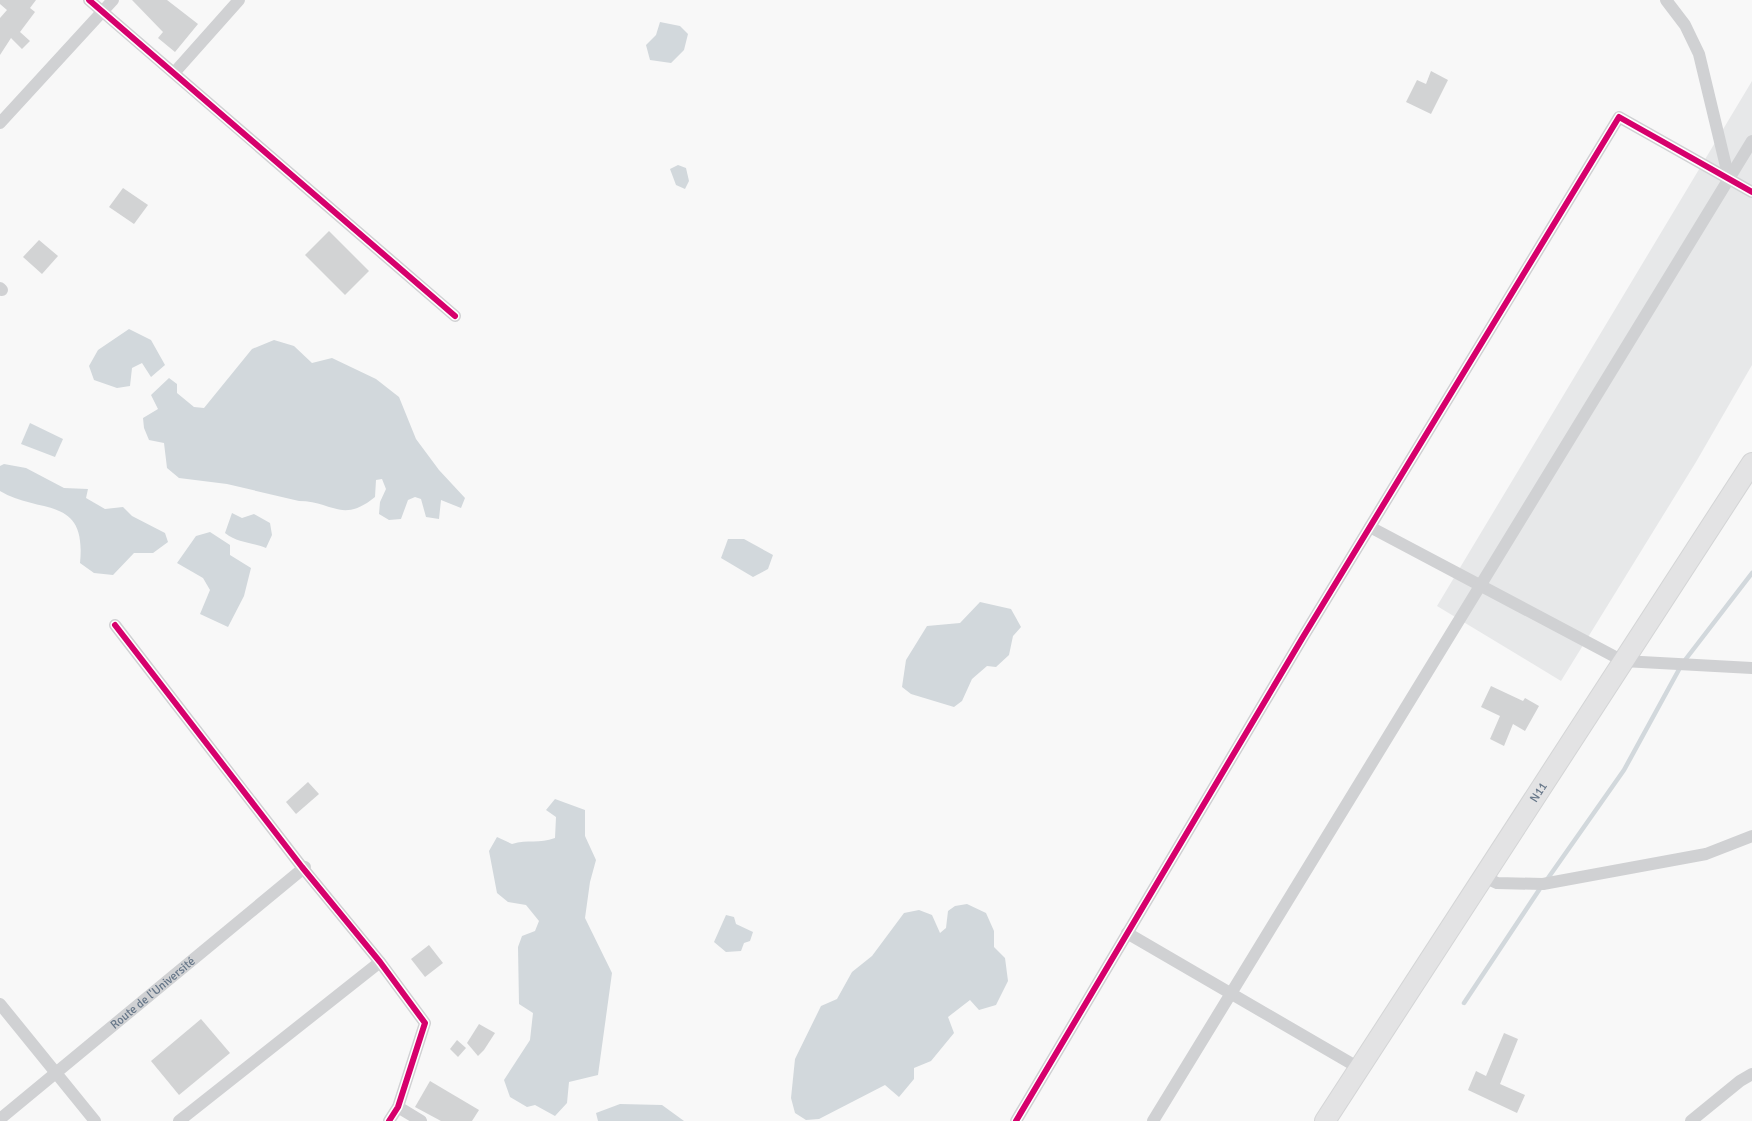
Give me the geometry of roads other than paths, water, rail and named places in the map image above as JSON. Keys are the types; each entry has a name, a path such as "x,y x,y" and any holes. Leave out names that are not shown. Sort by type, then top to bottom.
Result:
{"main road":[{"name":"N11","path":"1325,1121 1752,463"}],"street":[{"path":"89,0 455,316"},
{"path":"3,115 113,0"},
{"path":"174,73 239,0"},
{"path":"1666,0 1685,25 1699,54 1729,179"},
{"path":"1016,1121 1370,526 1619,117 1752,192"},
{"path":"1152,1121 1752,141"},
{"path":"1370,526 1623,661 1752,668"},
{"path":"115,625 302,867 380,962 425,1023 398,1107 389,1121"},
{"path":"1484,877 1496,883 1543,884 1706,854 1752,836"},
{"name":"Route de l'Université","path":"0,1120 306,867"},
{"path":"1127,933 1230,995 1358,1068"},
{"path":"180,1121 380,962"},
{"path":"0,1004 95,1121"},
{"path":"1691,1121 1740,1081 1752,1074"},
{"path":"398,1107 421,1121"}],"waterway":[{"path":"1546,881 1624,770 1682,664 1752,573"},
{"path":"1464,1003 1541,887"}]}
